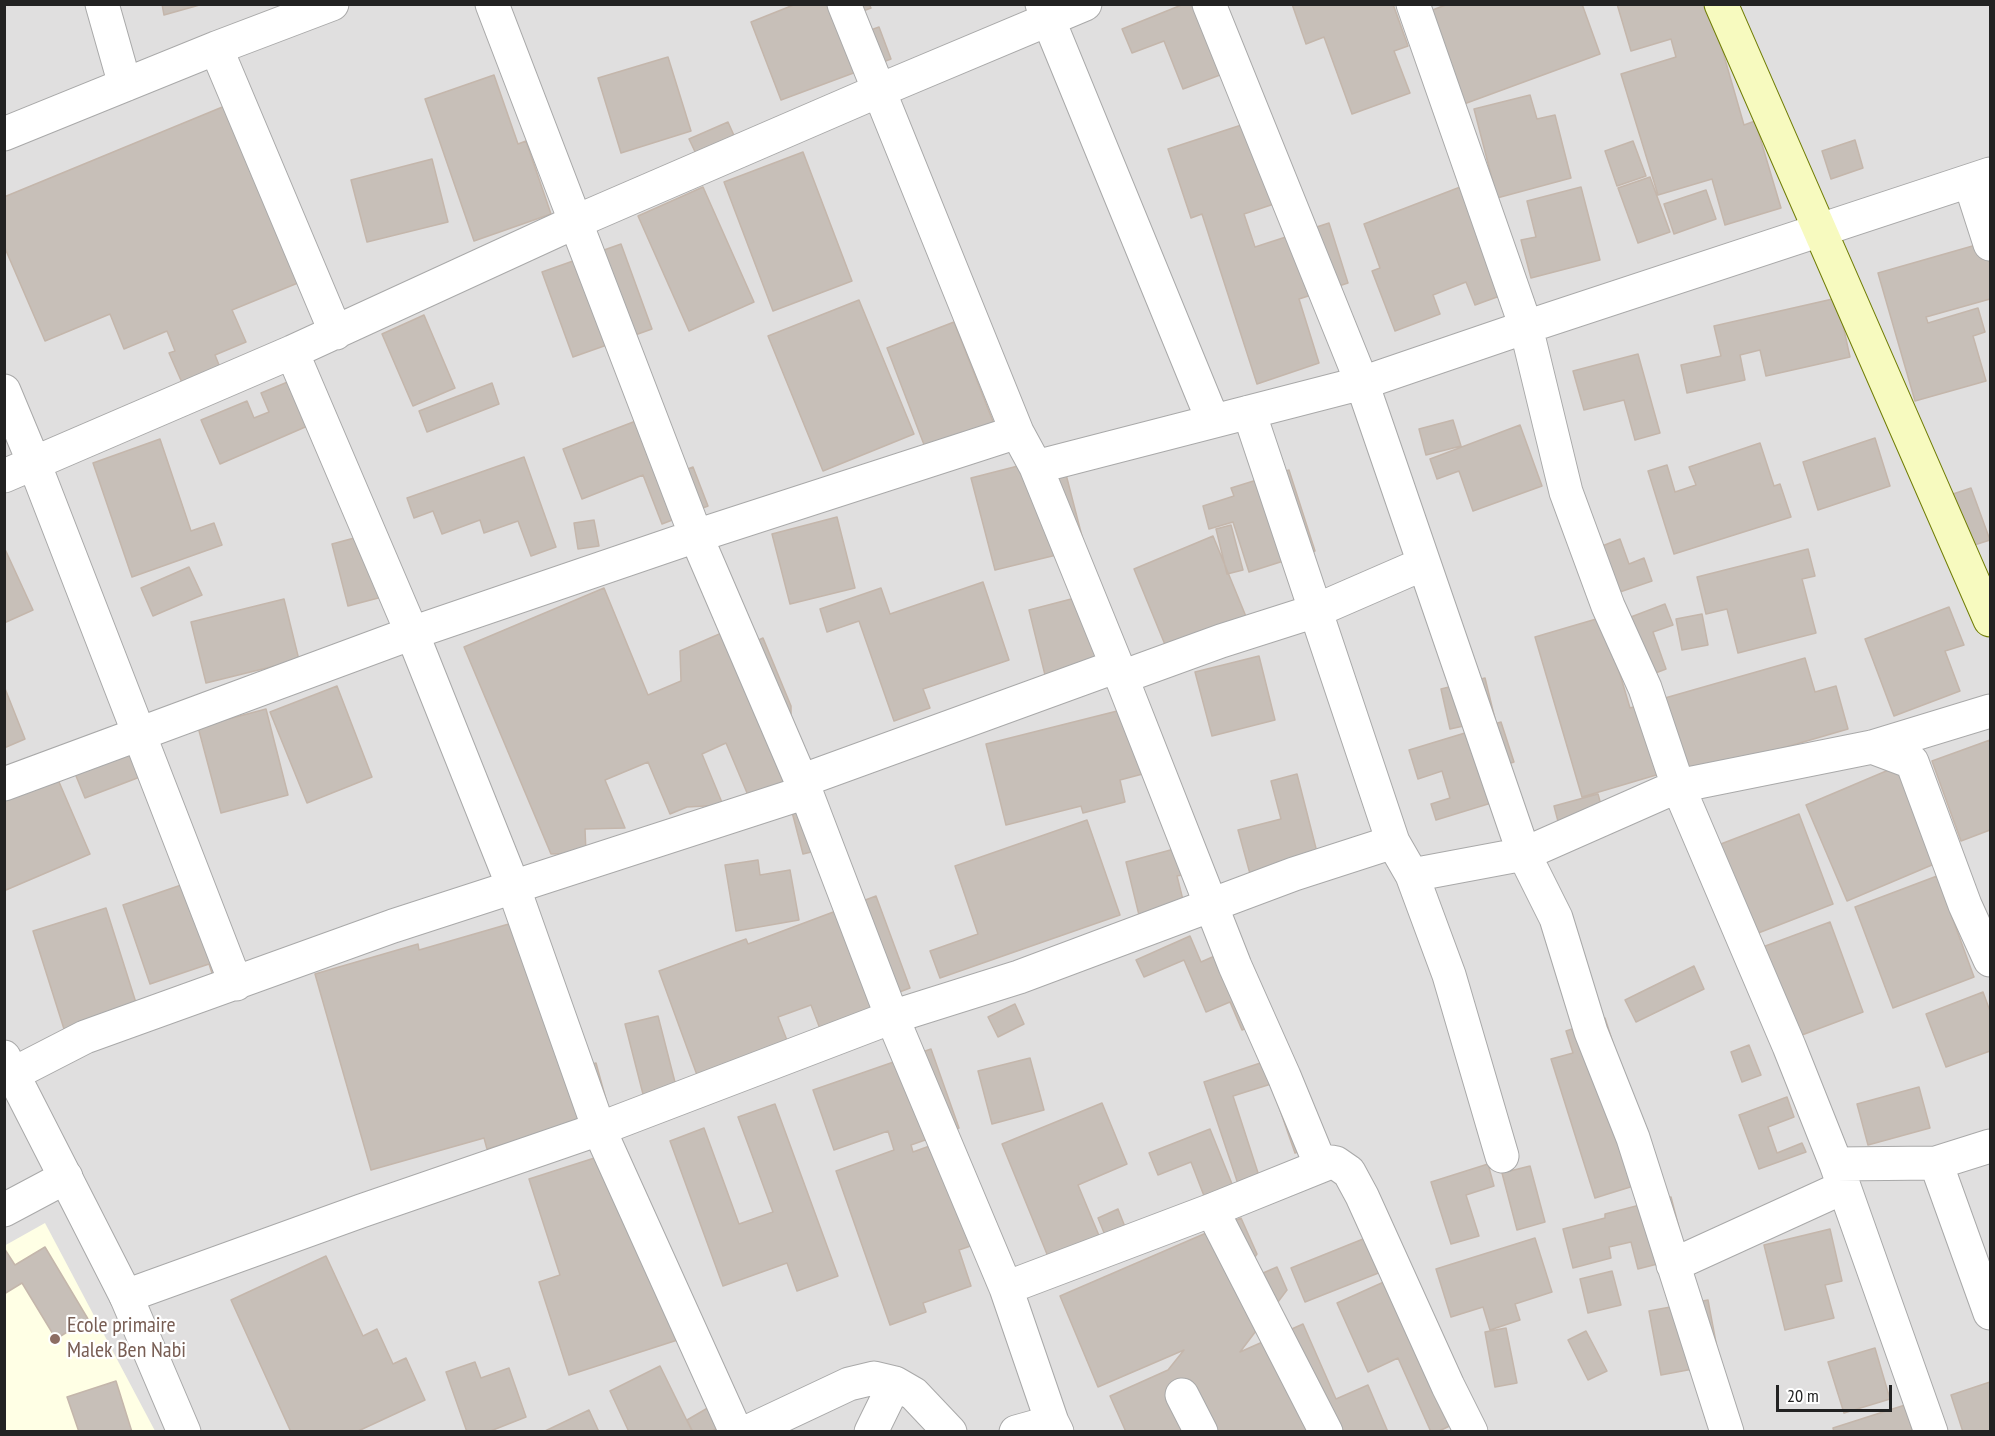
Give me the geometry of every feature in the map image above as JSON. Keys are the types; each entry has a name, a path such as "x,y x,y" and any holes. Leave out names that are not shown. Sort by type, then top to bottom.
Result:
{"main road":[{"path":"1721,4 1990,620"}],"street":[{"path":"102,4 125,85"},
{"path":"4,134 216,48 332,4"},
{"path":"492,4 696,536 803,787 892,1017 1006,1288 1054,1426 1016,1431"},
{"path":"844,4 1017,432 1036,467 1234,966 1284,1076 1321,1166"},
{"path":"4,476 336,333 575,222 878,91 1046,12 1085,4"},
{"path":"1209,4 1362,383 1524,854 1556,918 1591,1032 1633,1138 1727,1431"},
{"path":"1413,4 1526,327 1566,492 1608,606 1645,688 1678,786 1789,1046 1840,1175 1931,1431"},
{"path":"1046,12 1213,421"},
{"path":"216,48 336,333"},
{"path":"1036,467 1362,383 1980,178 1990,244"},
{"path":"292,352 412,633 513,886 599,1129 736,1431"},
{"path":"4,391 236,984"},
{"path":"1249,412 1393,842 1412,875 1449,975 1502,1156"},
{"path":"4,784 412,633 696,536 1017,432"},
{"path":"183,1431 126,1296 9,1065 393,926 803,787 1119,672 1315,611 1423,564"},
{"path":"1412,875 1524,854 1678,786 1872,747 1990,711"},
{"path":"1872,747 1912,762 1965,905 1990,960"},
{"path":"126,1296 361,1211 599,1129 892,1017 1019,977 1294,874 1393,842"},
{"path":"1673,1265 1840,1175 1936,1162 1990,1146"},
{"path":"1006,1288 1331,1162 1336,1163 1343,1166 1353,1180 1471,1431"},
{"path":"1936,1162 1990,1313"},
{"path":"4,1210 66,1177"},
{"path":"1212,1210 1326,1431"},
{"path":"747,1431 849,1384 874,1378 895,1383 914,1394 950,1431"},
{"path":"871,1431 895,1383"},
{"path":"1182,1395 1200,1431"}],"shaded area":[{"path":"5,5 1990,5 1990,1431 5,1431"},
{"name":"Ecole primaire Malek Ben Nabi","path":"45,1223 155,1431 5,1431 4,1246"}],"building":[{"path":"162,4 203,4 164,15"},
{"path":"796,4 869,4 871,8 842,19 849,38 879,27 891,59 781,100 751,22"},
{"path":"1184,4 1225,4 1249,64 1183,89 1164,41 1132,53 1122,29"},
{"path":"1292,4 1393,4 1408,46 1394,51 1410,93 1352,114 1324,37 1306,44"},
{"path":"1448,4 1582,4 1600,54 1464,104 1430,11"},
{"path":"1617,4 1709,4 1744,125 1755,121 1781,208 1725,225 1712,179 1658,195 1621,74 1676,57 1671,39 1631,51"},
{"path":"668,57 691,131 621,153 598,78"},
{"path":"494,75 518,144 526,141 551,214 474,241 425,99"},
{"path":"1530,95 1537,119 1555,115 1571,178 1497,198 1474,109"},
{"path":"237,101 310,278 232,310 246,342 215,355 221,370 183,385 169,353 175,351 167,331 124,349 110,314 45,341 4,246 4,197"},
{"path":"1269,116 1295,197 1244,214 1255,247 1329,223 1348,283 1299,299 1319,363 1257,384 1202,214 1191,218 1168,149"},
{"path":"728,122 736,140 698,158 689,139"},
{"path":"1855,140 1863,168 1831,179 1822,151"},
{"path":"1633,141 1646,176 1617,186 1605,151"},
{"path":"803,152 852,281 773,311 724,182"},
{"path":"432,159 448,222 367,242 351,180"},
{"path":"1650,177 1670,232 1638,243 1618,188"},
{"path":"1468,184 1508,293 1475,305 1466,282 1433,295 1440,314 1395,331 1372,271 1380,268 1364,224"},
{"path":"703,187 754,302 689,331 638,216"},
{"path":"1581,187 1600,260 1531,278 1521,240 1536,237 1527,201"},
{"path":"1706,190 1716,219 1674,234 1664,204"},
{"path":"1990,241 1990,299 1926,317 1928,323 1978,308 1985,332 1973,336 1986,381 1915,401 1878,273"},
{"path":"621,244 652,329 573,357 542,272"},
{"path":"1837,298 1850,357 1766,376 1760,350 1740,355 1745,380 1687,393 1681,365 1721,356 1714,326"},
{"path":"859,300 914,434 823,471 768,336"},
{"path":"424,315 455,388 413,406 382,334"},
{"path":"954,322 996,429 928,455 887,348"},
{"path":"1638,354 1660,433 1635,440 1624,400 1584,410 1573,371"},
{"path":"307,374 326,418 220,464 201,420 247,401 254,418 269,412 261,393"},
{"path":"492,383 499,404 427,432 419,411"},
{"path":"654,414 677,473 693,467 708,506 662,524 643,475 582,499 563,449"},
{"path":"1453,420 1461,446 1426,455 1419,429"},
{"path":"1520,425 1542,486 1473,511 1459,471 1437,479 1430,459"},
{"path":"1875,438 1890,486 1818,510 1803,462"},
{"path":"160,439 191,531 214,523 222,545 132,577 93,463"},
{"path":"1760,443 1774,486 1780,484 1791,517 1674,554 1648,471 1667,465 1675,492 1696,485 1689,467"},
{"path":"1061,455 1085,548 995,570 971,478"},
{"path":"524,457 556,547 531,556 518,521 484,533 480,520 442,534 433,511 414,518 407,498"},
{"path":"1289,470 1315,551 1249,572 1233,522 1209,529 1203,506 1234,496 1231,488"},
{"path":"1971,488 1990,540 1968,547 1950,495"},
{"path":"837,517 855,588 790,604 772,534"},
{"path":"594,520 599,546 578,549 574,523"},
{"path":"1231,525 1243,570 1227,574 1216,529"},
{"path":"384,530 401,592 348,606 332,544"},
{"path":"1213,536 1247,619 1168,652 1134,569"},
{"path":"1620,539 1629,564 1644,558 1652,581 1614,594 1597,548"},
{"path":"4,547 33,610 4,623"},
{"path":"1808,549 1815,576 1802,579 1816,633 1738,653 1727,609 1706,614 1697,577"},
{"path":"189,567 202,595 153,616 141,588"},
{"path":"983,582 1009,660 923,689 930,708 894,721 859,621 827,632 820,609 881,588 890,614"},
{"path":"604,588 648,695 681,681 680,651 724,632 732,652 763,638 791,706 791,714 773,722 799,786 750,800 726,743 702,754 723,805 687,807 670,814 648,762 605,780 625,828 585,829 586,853 551,854 464,647"},
{"path":"1098,592 1116,662 1046,679 1029,610"},
{"path":"284,599 299,660 206,683 191,622"},
{"path":"1665,604 1673,625 1653,632 1666,669 1645,677 1623,620"},
{"path":"1949,607 1964,645 1945,651 1960,691 1894,716 1865,639"},
{"path":"1702,614 1708,645 1682,650 1676,619"},
{"path":"1603,617 1630,708 1805,658 1815,692 1836,686 1848,729 1666,782 1663,773 1582,797 1535,637"},
{"path":"1259,656 1275,720 1212,736 1195,672"},
{"path":"1485,678 1495,719 1450,729 1441,689"},
{"path":"4,686 25,739 4,748"},
{"path":"337,686 372,777 307,803 270,712"},
{"path":"1149,703 1165,768 1120,780 1125,802 1083,813 1081,806 1006,825 986,744"},
{"path":"266,709 288,795 221,813 198,727"},
{"path":"1501,722 1514,762 1492,769 1501,800 1436,820 1431,804 1450,798 1442,771 1418,779 1409,750"},
{"path":"1990,740 1990,830 1961,841 1932,761"},
{"path":"143,744 153,772 85,798 74,771"},
{"path":"1898,766 1939,862 1847,901 1806,805"},
{"path":"1297,774 1320,864 1252,881 1238,830 1281,819 1271,781"},
{"path":"56,775 90,854 6,890 4,885 4,797"},
{"path":"1598,794 1604,816 1560,829 1554,806"},
{"path":"822,805 832,847 803,854 792,812"},
{"path":"1799,814 1833,904 1748,937 1713,847"},
{"path":"1087,820 1120,915 940,978 930,951 978,934 955,866"},
{"path":"1189,845 1196,872 1177,876 1184,904 1139,915 1126,862"},
{"path":"758,860 760,875 790,870 799,920 736,931 725,865"},
{"path":"1937,876 1974,977 1893,1008 1855,907"},
{"path":"190,882 236,975 215,982 209,964 150,984 123,905"},
{"path":"876,896 910,988 881,999 888,1019 825,1042 811,1005 778,1017 788,1043 697,1075 659,971 746,939 748,944"},
{"path":"106,908 137,1006 64,1029 33,931"},
{"path":"533,917 576,1069 596,1063 610,1114 487,1149 484,1138 371,1170 315,974 418,944 419,950"},
{"path":"1830,922 1863,1012 1794,1038 1760,948"},
{"path":"1190,936 1201,962 1217,955 1271,1018 1242,1030 1230,1002 1206,1012 1184,960 1144,977 1136,960"},
{"path":"1694,966 1704,989 1636,1022 1625,1000"},
{"path":"1983,992 1990,1011 1990,1051 1946,1067 1926,1014"},
{"path":"1015,1004 1024,1024 998,1037 988,1017"},
{"path":"658,1016 677,1090 644,1098 625,1024"},
{"path":"1605,1018 1656,1179 1595,1198 1551,1059 1573,1053 1566,1031"},
{"path":"1749,1045 1761,1075 1742,1082 1731,1052"},
{"path":"931,1049 959,1128 911,1145 913,1152 949,1139 979,1243 959,1250 971,1286 923,1303 926,1312 890,1325 836,1171 894,1150 888,1131 834,1150 813,1090"},
{"path":"1287,1054 1317,1146 1295,1153 1271,1084 1233,1096 1260,1179 1239,1187 1204,1082"},
{"path":"1030,1058 1044,1110 992,1124 978,1071"},
{"path":"1919,1087 1930,1128 1868,1145 1857,1104"},
{"path":"1787,1097 1794,1117 1768,1127 1777,1153 1802,1143 1806,1152 1759,1169 1739,1115"},
{"path":"1102,1103 1127,1164 1078,1185 1100,1238 1049,1259 1002,1144"},
{"path":"775,1104 838,1276 797,1291 787,1263 723,1286 670,1141 704,1128 739,1224 773,1212 738,1117"},
{"path":"1210,1129 1234,1189 1206,1201 1191,1162 1158,1175 1149,1153"},
{"path":"610,1153 690,1336 569,1375 539,1282 560,1275 529,1179"},
{"path":"1488,1164 1494,1186 1466,1195 1479,1236 1451,1244 1431,1182"},
{"path":"1530,1166 1545,1222 1517,1230 1502,1173"},
{"path":"1671,1197 1679,1228 1662,1232 1669,1261 1638,1269 1631,1242 1609,1247 1611,1258 1573,1268 1563,1229 1605,1218 1605,1214"},
{"path":"1118,1209 1127,1232 1107,1240 1098,1218"},
{"path":"1241,1218 1257,1254 1233,1286 1277,1267 1287,1290 1240,1352 1303,1324 1336,1399 1368,1385 1388,1432 1126,1432 1110,1396 1168,1370 1184,1350 1098,1387 1060,1296"},
{"path":"1830,1229 1842,1281 1825,1285 1834,1318 1785,1330 1764,1245"},
{"path":"1373,1235 1386,1270 1305,1302 1291,1268"},
{"path":"1535,1238 1552,1292 1515,1304 1520,1320 1490,1330 1483,1307 1451,1317 1436,1269"},
{"path":"45,1247 88,1319 56,1339 22,1283 4,1294 4,1248 15,1265"},
{"path":"326,1256 363,1336 377,1329 393,1364 406,1358 425,1400 356,1432 291,1432 231,1300"},
{"path":"1612,1271 1621,1305 1588,1313 1580,1279"},
{"path":"1406,1272 1475,1414 1437,1432 1431,1432 1398,1358 1368,1372 1337,1303"},
{"path":"1708,1300 1720,1364 1661,1375 1649,1311"},
{"path":"1506,1328 1517,1383 1495,1387 1485,1332"},
{"path":"1586,1331 1607,1371 1588,1380 1568,1340"},
{"path":"1875,1348 1890,1399 1844,1413 1828,1362"},
{"path":"475,1362 481,1378 509,1368 526,1417 488,1432 467,1432 446,1372"},
{"path":"660,1366 692,1431 629,1432 610,1391"},
{"path":"116,1381 132,1432 79,1432 67,1397"},
{"path":"1990,1382 1990,1432 1963,1432 1951,1395"},
{"path":"718,1402 729,1421 711,1432 693,1432 687,1420"},
{"path":"1905,1405 1913,1432 1834,1432 1833,1428"},
{"path":"589,1410 599,1432 543,1432"}],"place":[{"name":"Ecole primaire Malek Ben Nabi","path":"55,1339"}]}
